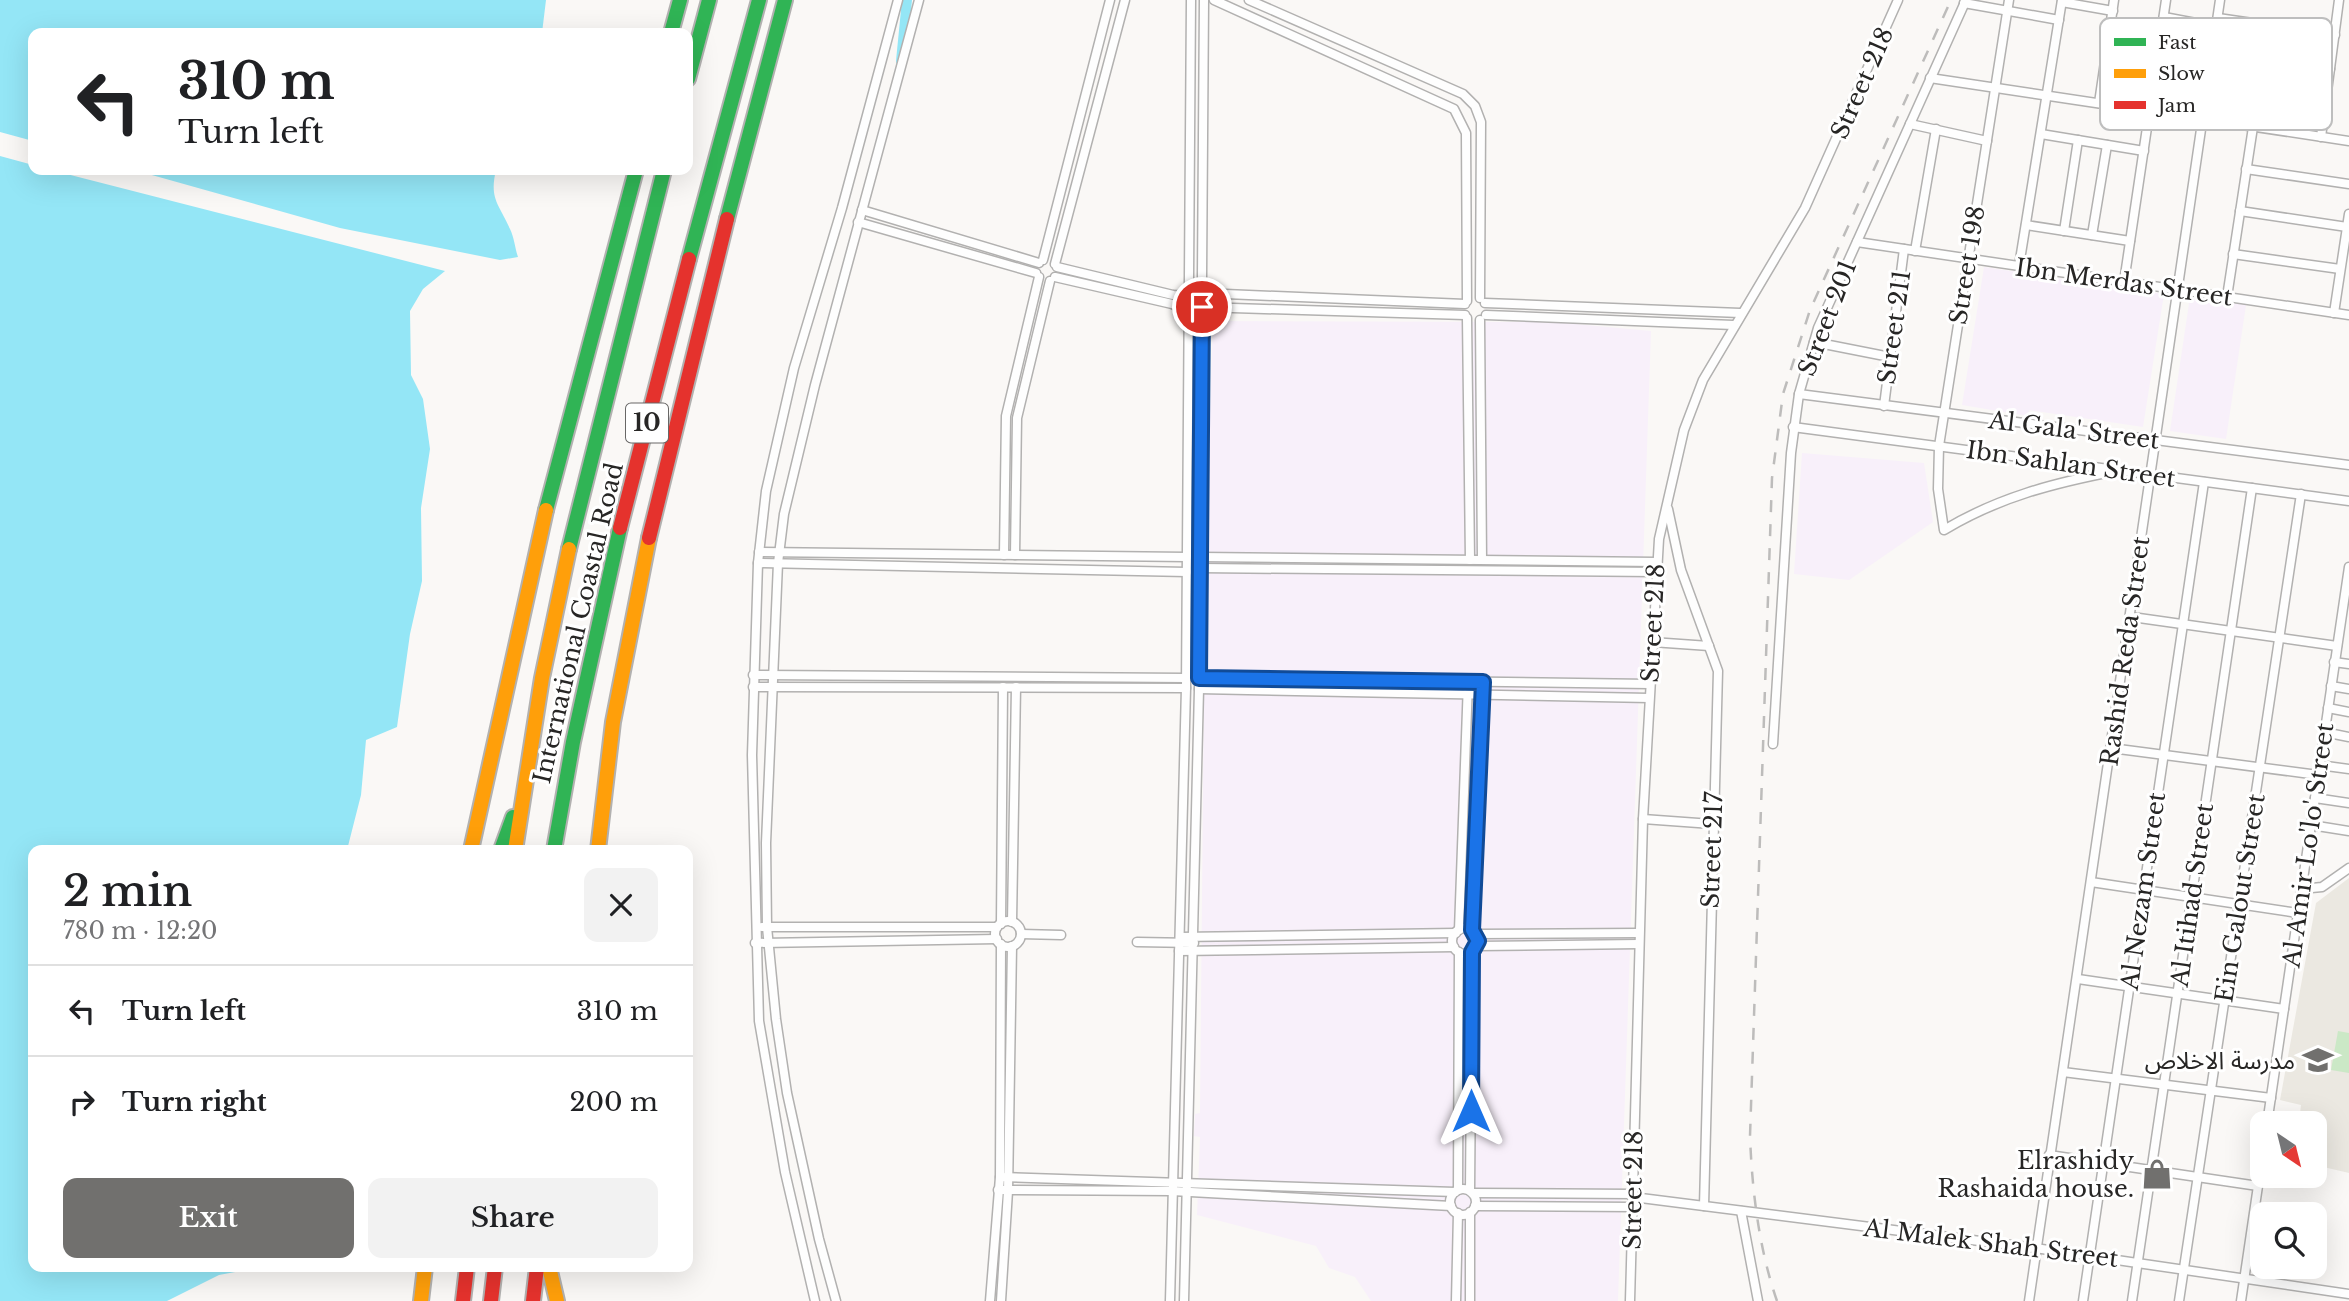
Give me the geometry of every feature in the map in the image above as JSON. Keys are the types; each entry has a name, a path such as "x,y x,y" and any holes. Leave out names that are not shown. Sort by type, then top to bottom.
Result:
{"highway":[{"path":"672,28 680,0"},
{"path":"693,60 709,0"},
{"name":"International Coastal Road","path":"555,845 572,739 615,544 759,0"},
{"name":"International Coastal Road","path":"599,845 615,709 637,594 680,401 785,0"},
{"path":"472,845 537,545 635,175"},
{"name":"International Coastal Road","path":"515,845 522,789 560,579 663,175"},
{"path":"503,845 522,789"},
{"path":"421,1301 424,1272"},
{"path":"463,1301 466,1272"},
{"path":"491,1301 494,1272"},
{"path":"533,1301 536,1272"},
{"path":"550,1272 557,1301"}],"street":[{"path":"816,1301 771,1095 759,1021 754,927 753,687 758,563 766,491 794,368 842,208 898,0"},
{"path":"836,1301 818,1239 788,1093 776,1019 767,927 778,552 786,504 858,222 919,0"},
{"path":"1004,555 1006,416 1037,275 1110,0"},
{"path":"1014,555 1017,418 1125,0"},
{"path":"1170,1301 1186,688 1191,0"},
{"path":"1184,1301 1199,689 1204,0"},
{"path":"1214,0 1454,109 1466,133 1470,560"},
{"path":"1249,0 1463,94 1475,106 1481,122 1482,560"},
{"name":"Street 218","path":"1630,1301 1639,933 1654,572 1667,502 1692,406 1703,380 1740,313 1805,208 1898,0"},
{"name":"Street 198","path":"2009,0 1939,446 1937,475 1944,530 1984,508 2027,491 2116,471"},
{"path":"2112,18 2115,0"},
{"path":"2166,0 2164,17 2175,18"},
{"name":"Rashid Reda Street","path":"2218,18 2220,0"},
{"path":"2332,52 2339,0"},
{"path":"1965,1 2059,20"},
{"name":"Street 201","path":"1773,744 1793,427 1800,394 1814,342 1965,1"},
{"path":"2019,266 2062,1 2113,11"},
{"path":"1930,78 2099,103 2100,96"},
{"path":"1910,124 1987,141"},
{"name":"Street 211","path":"1915,251 1936,129"},
{"path":"2124,282 2147,130"},
{"name":"Rashid Reda Street","path":"2029,1301 2132,617 2153,440 2203,130"},
{"path":"2227,297 2252,130"},
{"path":"2273,130 2349,141"},
{"path":"2321,137 2322,130"},
{"path":"2041,134 2144,151"},
{"path":"2064,231 2078,140"},
{"path":"2092,235 2107,145"},
{"path":"2246,169 2349,184"},
{"path":"862,209 1041,262 1173,295 1189,296"},
{"path":"2240,211 2347,227"},
{"path":"2334,313 2349,214"},
{"path":"858,222 1037,275 1172,304 1189,312"},
{"path":"2026,225 2130,241"},
{"name":"Ibn Merdas Street","path":"1857,242 2349,315"},
{"name":"Street 211","path":"1884,406 1904,249"},
{"path":"1189,251 1202,255"},
{"path":"2233,254 2340,269"},
{"path":"1202,293 1483,301 1740,313"},
{"path":"1202,307 1733,325"},
{"path":"1814,342 1890,357"},
{"name":"Al Gala' Street","path":"1800,394 2349,465"},
{"name":"Ibn Sahlan Street","path":"1793,427 2349,501"},
{"name":"Al Nezam Street","path":"2083,1301 2204,482"},
{"name":"Al Itihad Street","path":"2132,1301 2252,488"},
{"name":"Ein Galout Street","path":"2179,1301 2196,1178 2241,905 2301,494"},
{"name":"Street 217","path":"1667,502 1676,556 1718,671 1704,1206"},
{"path":"759,552 1187,558"},
{"path":"1200,557 1656,562"},
{"path":"1396,559 1396,570"},
{"path":"1521,561 1521,571"},
{"path":"758,563 1187,572"},
{"name":"Al Amir Lo'lo' Street","path":"2269,1111 2349,567"},
{"path":"1200,568 1654,572"},
{"path":"2132,617 2278,639 2337,642 2349,640"},
{"path":"1652,642 1709,646"},
{"path":"2334,662 2349,664"},
{"path":"754,676 1186,678"},
{"path":"1199,678 1650,684"},
{"path":"1399,693 1401,681"},
{"path":"1456,1301 1456,949 1468,682"},
{"path":"1469,1301 1474,932 1483,682"},
{"path":"2331,686 2349,689"},
{"path":"753,687 1186,688"},
{"path":"1000,1301 1008,1191 1004,1177 999,941 1003,687"},
{"path":"1012,922 1016,687"},
{"path":"1199,689 1649,698"},
{"path":"2328,708 2349,712"},
{"path":"2324,733 2349,737"},
{"path":"2111,748 2318,775"},
{"path":"2319,765 2349,769"},
{"path":"2315,798 2349,803"},
{"path":"1643,819 1712,824"},
{"path":"2311,825 2349,831"},
{"path":"2301,889 2322,887 2349,868"},
{"path":"2091,882 2298,913"},
{"path":"754,927 999,926 1012,922"},
{"path":"1012,922 1020,928 1021,934 1018,942 1012,946"},
{"path":"1179,944 1457,932 1639,933"},
{"path":"1021,934 1061,936"},
{"path":"755,943 999,941 1012,946"},
{"path":"1137,942 1456,949 1639,944"},
{"path":"990,1301 998,1190 1004,1177 1012,946"},
{"path":"2078,979 2284,1009"},
{"path":"2063,1072 2271,1098"},
{"path":"2049,1155 2250,1185"},
{"name":"Al Malek Shah Street","path":"1004,1177 1633,1196 2183,1268 2343,1296"},
{"path":"2241,1301 2258,1188"},
{"path":"998,1190 1172,1191 1454,1210 1633,1207"},
{"path":"1741,1211 1758,1301"}],"shaded area":[{"path":"1984,267 2164,294 2143,427 2029,410 2028,416 1962,405"},
{"path":"2190,297 2246,305 2226,439 2170,431"},
{"path":"1213,321 1554,322 1651,331 1618,1301 1371,1301 1355,1277 1329,1268 1316,1246 1197,1215 1200,1137 1194,1136 1195,1114 1200,1113 1205,572"},
{"path":"1802,453 1924,463 1933,522 1849,580 1794,574"},
{"name":"مدرسة الاخلاص","path":"2349,878 2349,1173 2328,1168 2328,1111 2300,1111 2301,1105 2280,1100 2316,903"}],"green space":[{"path":"2338,1031 2349,1033 2349,1073 2331,1070"}],"water":[{"path":"0,0 546,0 543,28 28,28 28,140 0,132"},
{"path":"0,156 28,164 28,175 71,175 445,271 423,289 410,311 411,375 423,399 430,449 421,508 422,581 410,634 397,727 366,740 361,795 348,845 28,845 28,1272 235,1272 219,1275 167,1301 0,1301"},
{"path":"152,175 495,175 494,195 511,232 518,257 500,260 340,228"}],"waterway":[{"path":"901,61 907,0"}],"railway":[{"path":"1777,1301 1765,1261 1758,1220 1750,1136 1772,478 1783,394 1810,310 1951,0"}],"traffic: fast":[{"path":"672,28 680,0"},
{"path":"693,60 709,0"},
{"path":"689,259 759,0"},
{"path":"727,219 785,0"},
{"path":"546,510 635,175"},
{"path":"569,549 663,175"},
{"path":"555,845 573,742 620,528"},
{"path":"503,845 513,817"}],"traffic: slow":[{"path":"472,845 546,510"},
{"path":"599,845 613,722 649,538"},
{"path":"516,845 542,678 569,549"},
{"path":"421,1301 424,1272"},
{"path":"550,1272 557,1301"}],"traffic: jam":[{"path":"649,538 727,219"},
{"path":"620,528 689,259"},
{"path":"463,1301 466,1272"},
{"path":"491,1301 494,1272"},
{"path":"533,1301 536,1272"}],"place":[{"name":"مدرسة الاخلاص","path":"2318,1060"},
{"name":"Elrashidy Rashaida house.","path":"2157,1174"}],"route":[{"path":"1202,307 1199,678 1483,682 1472,930 1478,941 1472,952 1471,1111"}]}
